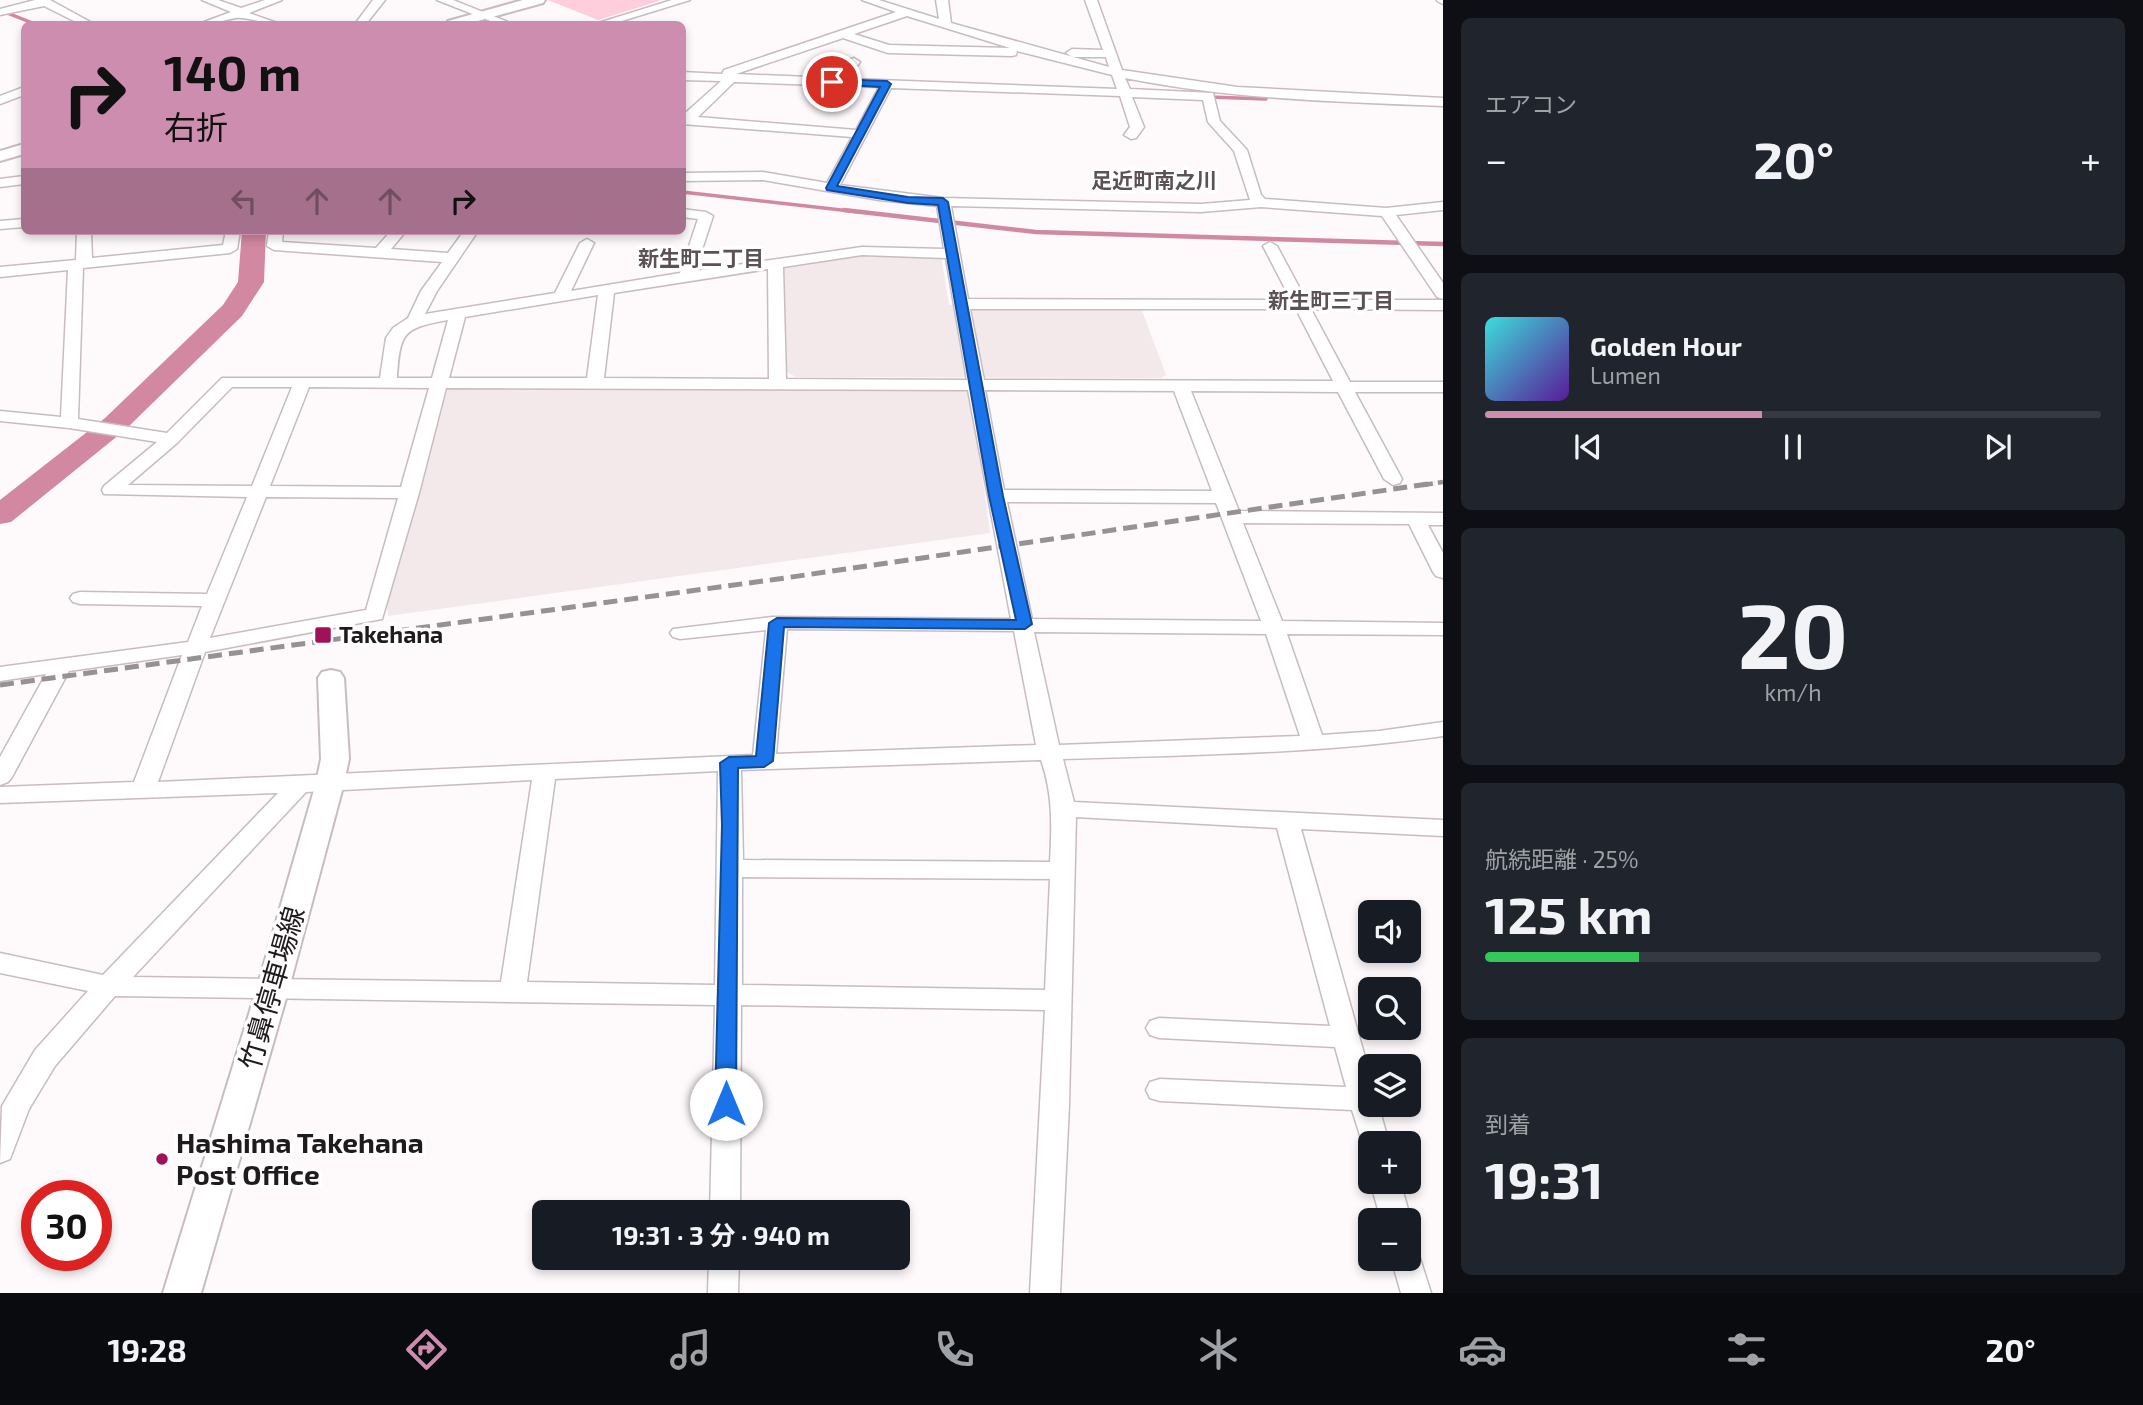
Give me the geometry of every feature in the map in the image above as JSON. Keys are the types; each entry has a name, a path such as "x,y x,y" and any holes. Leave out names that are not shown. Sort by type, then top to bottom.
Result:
{"main road":[{"path":"464,21 538,0"},
{"path":"0,156 21,150"},
{"name":"竹鼻停車場線","path":"182,1293 273,988 315,783 335,759 331,678"}],"street":[{"path":"208,0 265,21"},
{"path":"217,21 276,0"},
{"path":"362,21 379,0"},
{"path":"443,0 498,21"},
{"path":"611,21 684,0"},
{"path":"868,0 1116,73 1183,84 1286,95 1443,102"},
{"path":"942,0 962,69"},
{"path":"1091,0 1136,127 1131,135"},
{"path":"0,12 43,1 82,21"},
{"path":"732,78 726,73 908,12"},
{"path":"842,34 962,69 1125,94"},
{"path":"831,188 886,86 1038,52 1109,54"},
{"path":"808,81 854,62"},
{"path":"686,76 1443,108"},
{"path":"686,119 732,78"},
{"path":"0,100 21,92"},
{"path":"1211,99 1214,122 1240,150 1254,196 1261,203"},
{"path":"686,120 860,134"},
{"path":"686,177 764,176 908,200 944,215 1201,208 1261,203 1386,212 1443,206"},
{"path":"0,183 21,180"},
{"path":"1386,212 1443,295"},
{"path":"686,214 706,216 687,271 688,276"},
{"path":"944,215 996,496 1025,624 1049,752 1059,779 1064,808 1045,1293"},
{"path":"0,225 21,223"},
{"path":"69,423 84,235"},
{"path":"0,272 230,248 232,235"},
{"path":"275,235 274,246 382,251 451,258"},
{"path":"382,251 396,235"},
{"path":"414,321 429,291 468,235"},
{"path":"564,296 563,292 587,243"},
{"path":"1270,246 1393,479"},
{"path":"388,381 394,333 414,321 688,276 862,251 951,254"},
{"path":"775,264 778,383"},
{"path":"595,382 607,289"},
{"path":"960,304 1443,305"},
{"path":"0,674 197,647 375,615 458,314"},
{"path":"143,790 303,381"},
{"path":"410,493 111,490 171,439 228,382 1443,387"},
{"path":"1180,385 1274,627 1313,742"},
{"path":"0,416 69,423 171,439"},
{"path":"996,496 1224,497"},
{"path":"1231,517 1443,519"},
{"path":"1416,519 1443,572"},
{"path":"80,598 216,600"},
{"path":"764,761 777,623"},
{"path":"680,633 777,623 1443,629"},
{"path":"0,777 62,666"},
{"path":"0,795 764,761 1313,742 1379,738 1443,729"},
{"path":"725,1200 729,763"},
{"path":"513,992 545,772"},
{"path":"0,1151 8,1106 45,1058 108,986 315,783"},
{"path":"1064,808 1443,828"},
{"path":"1287,820 1358,1084"},
{"path":"729,869 1062,871"},
{"path":"0,963 108,986 1058,1000"},
{"path":"1159,1028 1346,1037"},
{"path":"1160,1090 1358,1099"},
{"path":"723,1293 724,1270"},
{"path":"1410,1271 1416,1293"}],"shaded area":[{"path":"863,253 941,256 949,305 1141,308 1166,375 1162,378 796,377 783,370 778,264"},
{"path":"458,385 961,389 971,394 990,533 388,616 387,604 443,391"}],"building":[{"path":"548,0 659,0 659,1 598,20"}],"waterway":[{"path":"0,10 28,21"},
{"path":"1209,97 1266,99"},
{"path":"686,192 859,212"},
{"path":"844,210 1036,232 1443,244"},
{"path":"0,515 115,424 233,310 251,282 254,235"}],"railway":[{"path":"1423,485 1443,482"},
{"path":"0,685 778,579 1435,483"}],"place":[{"name":"Takehana","path":"323,635"},
{"name":"Hashima Takehana Post Office","path":"162,1159"}],"district":[{"name":"足近町南之川","path":"1154,181"},
{"name":"新生町二丁目","path":"701,259"},
{"name":"新生町三丁目","path":"1331,301"}],"route":[{"path":"726,1104 731,825 729,763 764,761 777,623 1025,624 996,496 943,202 908,200 831,188 887,84 832,82"}]}
